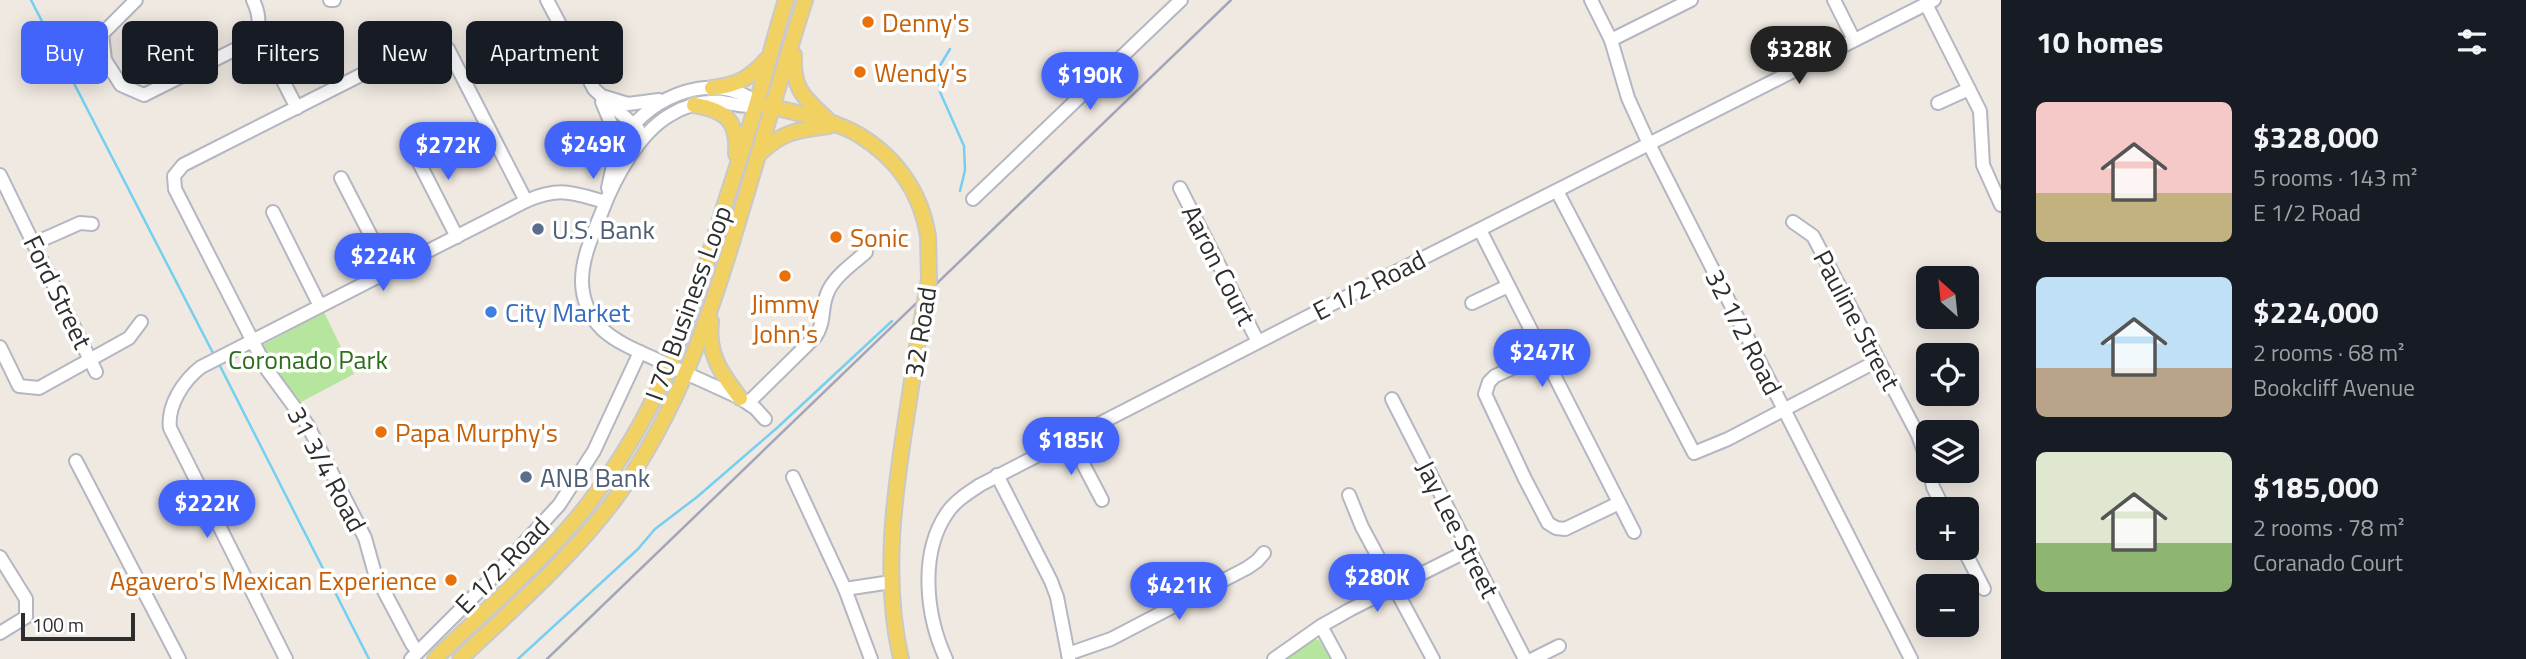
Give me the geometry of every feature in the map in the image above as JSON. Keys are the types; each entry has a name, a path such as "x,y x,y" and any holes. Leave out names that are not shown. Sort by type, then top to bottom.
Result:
{"main road":[{"name":"I 70 Business Loop","path":"435,659 534,565 577,517 644,421 671,366 702,279 786,0"},
{"name":"I 70 Business Loop","path":"460,659 555,567 597,522 649,445 687,374 715,296 805,0"},
{"path":"797,23 793,69 796,84 804,97 834,125"},
{"path":"712,88 734,85 746,80 769,57"},
{"name":"32 Road","path":"757,103 858,134 899,169 921,205 928,236 929,279 917,347 894,523 891,582 901,659"},
{"path":"694,105 718,111 732,124 737,142 733,178"},
{"path":"758,155 782,135 834,125"},
{"path":"715,296 710,338 712,353 719,370 744,401"}],"street":[{"path":"135,0 102,34 105,60 121,85 144,95 242,47 255,37 260,23 253,0"},
{"path":"547,0 583,71 599,95 612,126 612,166"},
{"path":"973,199 1181,0"},
{"name":"32 1/2 Road","path":"1591,0 1611,40 1628,98 1649,144 1911,659"},
{"path":"1611,40 1691,0"},
{"path":"1834,0 1854,40"},
{"path":"1930,2 1980,111 1983,165 1998,191 2001,205"},
{"name":"E 1/2 Road","path":"946,659 935,633 929,567 935,538 949,511 979,485 1930,2"},
{"path":"285,84 297,108 426,42 439,40 448,49 526,201"},
{"name":"32 Road","path":"606,202 612,166 619,146 650,109 690,90 712,88 743,93 757,103 750,107 722,102 694,105 668,116 645,134 606,202 585,260 582,290 590,313 602,328 640,352 744,401 765,419"},
{"path":"1938,103 1969,89"},
{"path":"599,95 628,104 669,98"},
{"path":"599,95 645,134"},
{"name":"31 3/4 Road","path":"297,108 183,165 174,176 175,189 273,378 307,424 365,538 375,574 412,644 415,655"},
{"path":"409,143 457,237"},
{"name":"Ford Street","path":"0,175 96,372"},
{"path":"341,178 389,271"},
{"name":"Aaron Court","path":"1180,188 1258,342"},
{"path":"286,659 172,435 169,413 171,406 194,372 526,201 550,192 564,191 606,202"},
{"path":"1557,191 1694,453 1728,439 1877,361"},
{"path":"273,212 320,306"},
{"name":"Pauline Street","path":"1793,222 1813,236 1916,431"},
{"path":"35,243 80,223 92,224"},
{"path":"1480,230 1634,532"},
{"path":"744,401 815,338 820,331 824,303 830,286 866,252"},
{"path":"1472,303 1508,286"},
{"path":"0,348 19,386 39,388 129,338 141,322"},
{"name":"E 1/2 Road","path":"415,655 498,572 559,505 594,451 640,352"},
{"path":"1543,354 1495,376 1489,382 1485,394 1525,480 1548,523 1556,528 1574,527 1619,503"},
{"name":"Jay Lee Street","path":"1392,400 1525,659"},
{"path":"1070,439 1102,500"},
{"path":"76,461 179,659"},
{"path":"997,475 1054,589 1069,657 1111,639 1247,568 1264,553"},
{"path":"793,477 845,589 871,659"},
{"path":"1349,495 1362,527 1433,659"},
{"path":"1274,659 1321,626 1469,550"},
{"path":"0,557 26,599 26,617 0,633"},
{"path":"1969,560 1984,589"},
{"path":"845,589 891,582"},
{"path":"1321,626 1339,659"},
{"path":"1533,659 1559,646"}],"green space":[{"name":"Coronado Park","path":"324,312 354,374 301,402 279,375 263,345"},
{"path":"1313,639 1319,640 1331,659 1284,659"}],"waterway":[{"path":"31,0 214,355"},
{"path":"950,49 938,69 940,92 964,146 965,170 960,191"},
{"path":"518,659 638,549 655,529 697,497 778,427 892,321"},
{"path":"219,364 369,659"}],"railway":[{"path":"547,659 1231,0"}],"place":[{"name":"Denny's","path":"868,22"},
{"name":"Wendy's","path":"860,72"},
{"name":"U.S. Bank","path":"538,229"},
{"name":"Sonic","path":"836,237"},
{"name":"Jimmy John's","path":"785,276"},
{"name":"City Market","path":"491,312"},
{"name":"Papa Murphy's","path":"381,432"},
{"name":"ANB Bank","path":"526,477"},
{"name":"Agavero's Mexican Experience","path":"451,580"}]}
